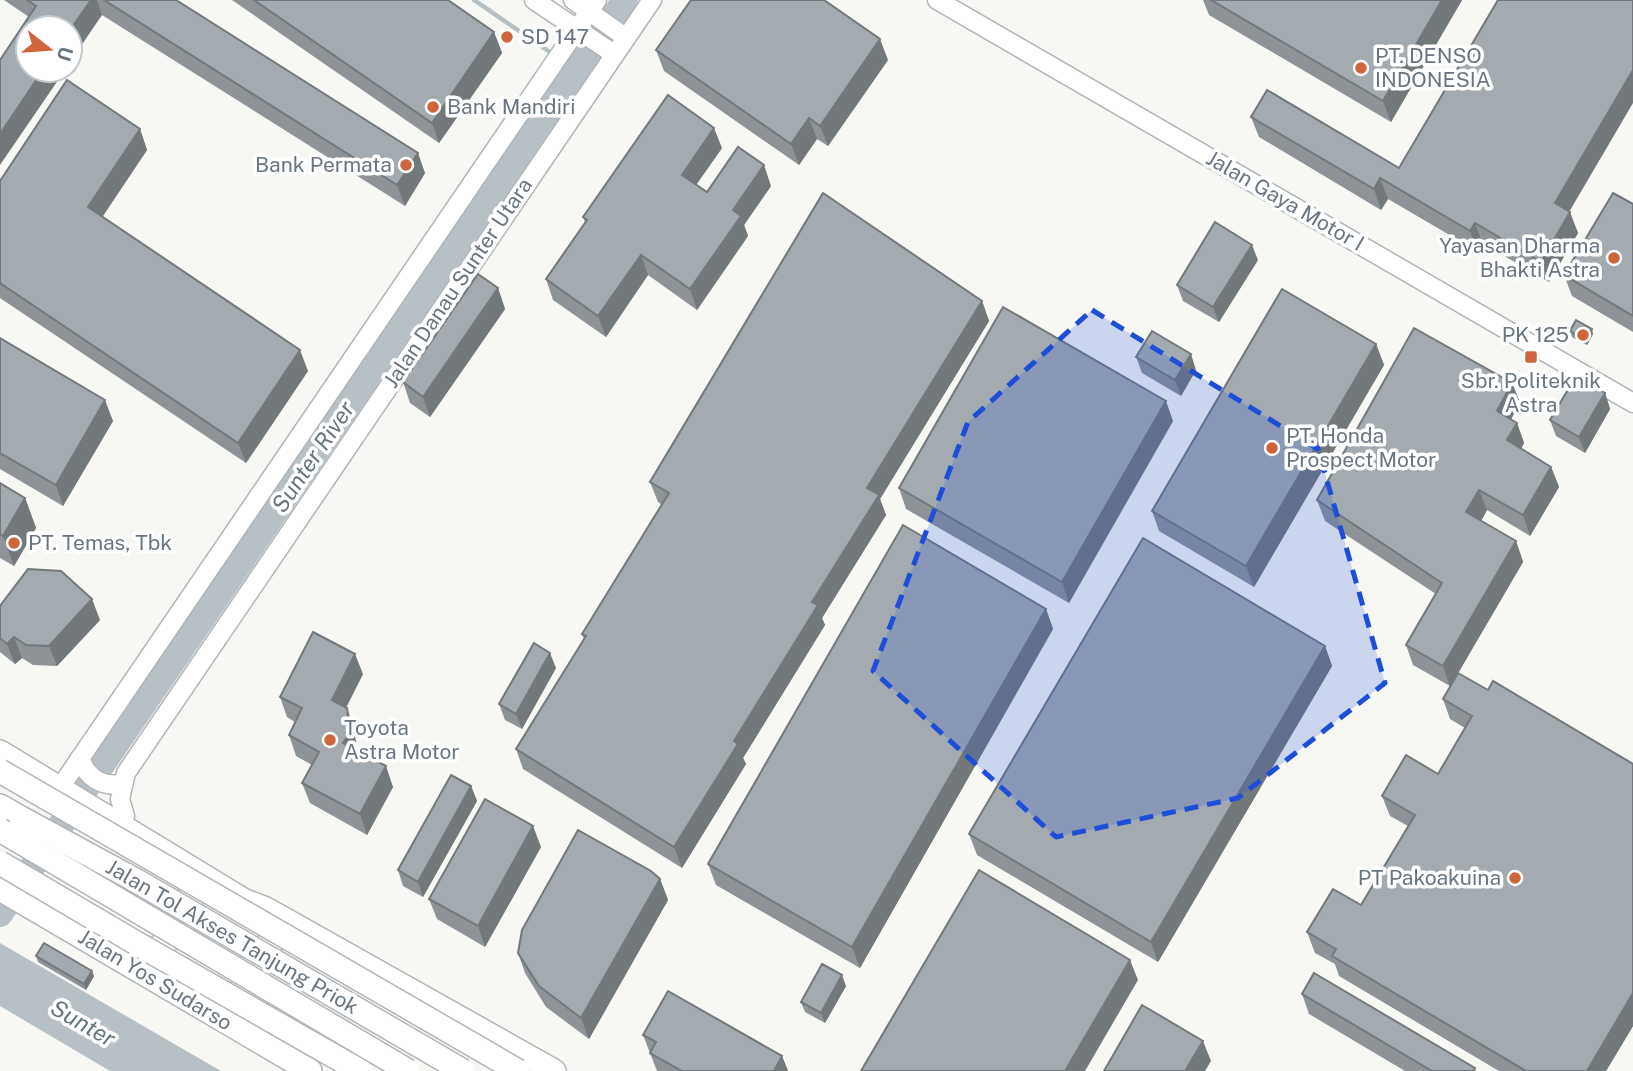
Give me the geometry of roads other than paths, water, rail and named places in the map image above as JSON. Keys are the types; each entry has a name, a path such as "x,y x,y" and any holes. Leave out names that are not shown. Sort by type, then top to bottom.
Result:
{"highway":[{"path":"0,752 79,784 249,894 266,909"},
{"path":"0,771 518,1071"},
{"path":"79,784 172,855 245,901 266,909 554,1071"},
{"name":"Jalan Tol Akses Tanjung Priok","path":"0,806 137,881 463,1071"},
{"name":"Jalan Tol Akses Tanjung Priok","path":"0,830 408,1071"},
{"path":"107,951 129,956 152,952 172,939 179,930 190,908 191,885 188,874 172,855"},
{"path":"0,863 360,1071"},
{"name":"Jalan Yos Sudarso","path":"3,891 310,1071"},
{"path":"271,1048 256,1035 245,1014 242,990 248,967 262,948 282,935 301,934 313,937"}],"main road":[{"path":"534,0 610,51"},
{"path":"573,0 595,10 621,34"},
{"name":"Jalan Danau Sunter Utara","path":"122,785 126,774 178,694 621,34 652,0"},
{"name":"Jalan Gaya Motor I","path":"937,0 1633,403"},
{"path":"79,784 557,58 582,32 595,10"},
{"path":"79,784 122,785 120,799 125,816"}],"water":[{"name":"Sunter","path":"0,943 221,1071 110,1071 0,1006"}],"waterway":[{"path":"474,0 554,55"},
{"name":"Sunter River","path":"0,914 625,0"},
{"path":"561,60 577,71"}],"place":[{"name":"SD 147","path":"507,37"},
{"name":"PT. DENSO INDONESIA","path":"1361,68"},
{"name":"Bank Mandiri","path":"433,107"},
{"name":"Bank Permata","path":"406,165"},
{"name":"Yayasan Dharma Bhakti Astra","path":"1614,258"},
{"name":"PK 125","path":"1583,335"},
{"name":"Sbr. Politeknik Astra","path":"1531,357"},
{"name":"PT. Honda Prospect Motor","path":"1272,448"},
{"name":"PT. Temas, Tbk","path":"14,543"},
{"name":"Toyota Astra Motor","path":"330,740"},
{"name":"PT Pakoakuina","path":"1515,878"}]}
